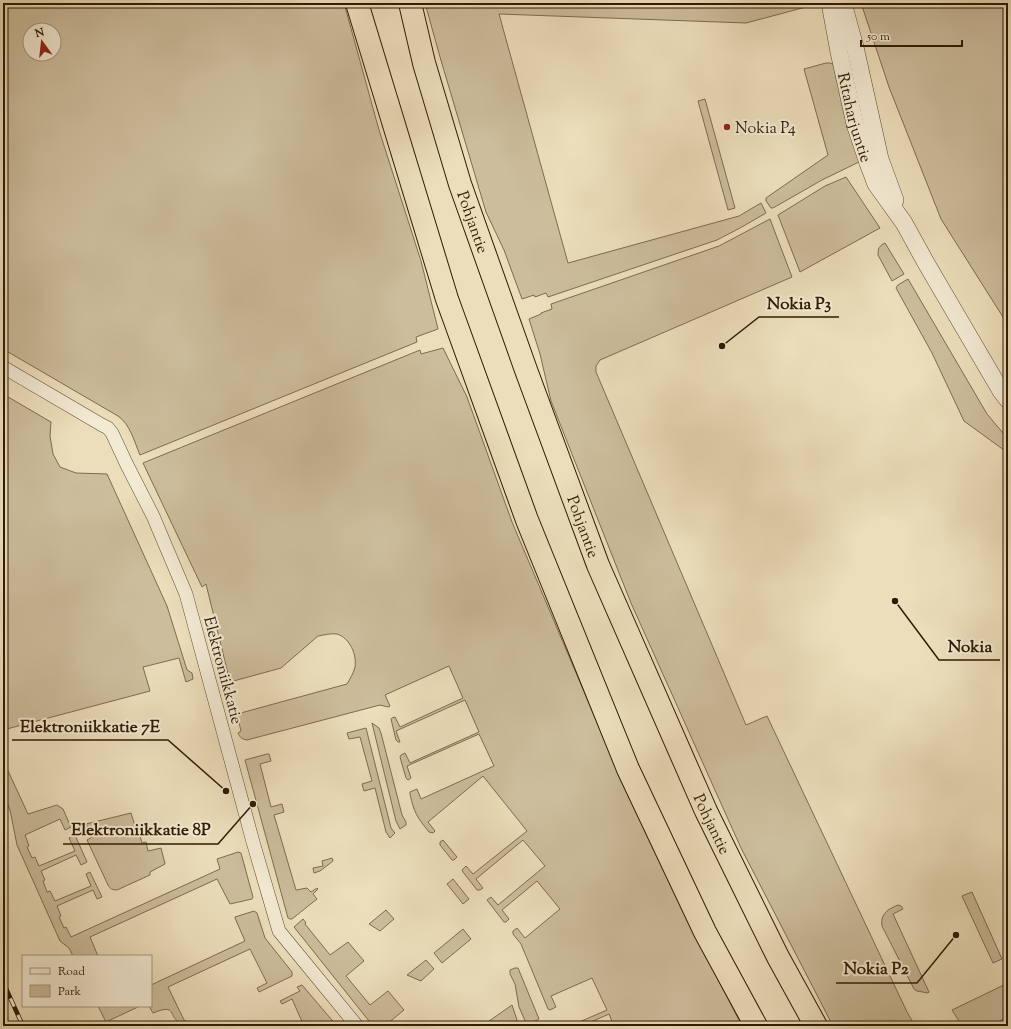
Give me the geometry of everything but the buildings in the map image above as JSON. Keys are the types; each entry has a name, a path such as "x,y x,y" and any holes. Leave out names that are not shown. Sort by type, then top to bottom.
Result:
{"highway":[{"path":"357,3 447,299 527,520 628,769 705,932 756,1026"},
{"name":"Pohjantie","path":"410,3 424,63 460,184 598,565 706,811 778,957 816,1026"}],"street":[{"name":"Ritaharjuntie","path":"830,3 855,124 876,184 904,223 1001,391 1008,400"},
{"name":"Ritaharjuntie","path":"843,3 855,47 880,159 904,223"},
{"name":"Elektroniikkatie","path":"3,367 108,428 112,433 153,516 186,594 253,842 279,931 357,1026"}],"green space":[{"path":"3,3 344,3 379,130 421,261 438,329 416,337 417,342 140,455 129,428 118,416 3,349"},
{"path":"425,3 805,3 806,7 746,23 499,14 568,263 739,216 761,203 766,213 717,240 548,297 546,293 535,297 534,295 522,299 504,250 486,212"},
{"path":"861,3 1008,3 1008,325 941,219 889,87"},
{"path":"826,63 835,65 861,161 822,180 771,208 766,201 766,198 828,155 804,69"},
{"path":"705,99 735,208 728,210 698,101"},
{"path":"846,177 880,228 800,272 778,215 825,186"},
{"path":"770,219 792,277 600,360 596,366 596,372 746,725 767,716 915,1026 833,1026 741,848 631,603 551,401 540,354 529,319 552,309 551,304 719,246"},
{"path":"885,243 904,274 892,281 878,255 879,248"},
{"path":"908,279 987,414 1008,439 1008,453 964,421 932,353 896,288"},
{"path":"443,348 467,397 512,522 618,772 696,936 742,1026 614,1026 609,1014 582,1026 570,1026 607,1010 592,978 551,996 556,1007 550,1010 548,1009 521,944 513,934 513,931 517,928 525,938 560,909 537,881 502,910 509,919 506,922 504,922 487,900 491,897 498,905 545,866 523,840 476,879 483,888 480,890 477,890 462,870 466,866 473,874 527,831 483,776 428,822 435,831 433,833 429,832 416,814 413,806 410,792 417,789 421,799 494,766 479,734 407,766 411,778 408,780 406,778 400,757 401,755 405,753 410,763 479,732 465,700 396,731 400,742 396,740 392,718 395,717 400,727 463,698 449,666 385,695 390,706 388,707 380,705 247,740 241,738 238,733 241,731 237,714 347,684 355,667 354,652 346,639 342,636 332,634 318,636 281,668 230,682 206,584 202,587 143,463 420,350 421,354"},
{"path":"3,394 51,422 50,436 53,454 60,467 76,473 107,474 167,606 187,670 192,673 193,679 186,682 179,658 143,667 150,691 3,730"},
{"path":"372,723 379,728 381,733 402,815 406,822 406,825 400,829 396,821"},
{"path":"366,728 391,828 395,833 390,838 386,832 375,788 364,791 362,784 372,781 360,737 349,739 347,733"},
{"path":"269,754 271,761 260,764 271,807 282,804 284,812 274,815 296,890 307,888 311,892 317,888 318,889 313,894 317,899 292,919 288,918 245,760"},
{"path":"3,760 28,814 57,805 63,809 71,827 65,830 60,819 25,835 29,846 27,847 32,858 35,857 39,866 75,851 69,838 75,835 87,862 81,865 76,855 41,871 45,880 43,881 47,892 50,891 55,901 91,886 86,874 90,872 102,897 97,899 93,890 57,906 61,916 59,917 64,928 66,927 71,937 220,869 217,859 238,852 241,853 253,897 252,899 230,904 217,879 90,937 98,955 72,955 69,948 60,941 17,845 10,810 3,792"},
{"path":"131,813 138,836 140,836 142,843 146,842 148,851 161,848 165,864 150,872 150,875 114,890 108,885 87,840 92,837 86,824"},
{"path":"443,840 457,857 454,860 452,860 440,845 440,842"},
{"path":"332,858 333,861 320,871 314,873 313,868 323,866 322,861"},
{"path":"453,879 469,899 463,904 447,884"},
{"path":"972,892 1002,959 993,963 962,896"},
{"path":"898,905 903,909 893,914 929,992 928,993 914,989 882,926 882,918 886,912"},
{"path":"386,910 394,919 380,931 369,924"},
{"path":"254,911 257,913 265,938 292,972 292,976 259,992 257,988 267,983 250,949 168,987 184,1020 187,1023 181,1024 174,1018 169,1010 166,1009 153,1013 150,1007 152,1007 152,985 245,941 235,917"},
{"path":"303,919 306,923 305,924 330,955 348,942 364,961 346,976 370,1005 388,991 404,1010 387,1024 388,1026 373,1026 294,927"},
{"path":"463,929 471,939 442,963 434,953"},
{"path":"426,960 434,969 421,981 407,975"},
{"path":"518,968 539,1019 527,1025 519,1007 515,984 510,974 510,970"},
{"path":"1008,983 1008,1015 993,1026 962,1026 952,1010"},
{"path":"302,985 337,1026 304,1026 292,999 282,1004 280,1001 300,991 297,987"},
{"path":"512,1005 519,1026 482,1026"},
{"path":"98,1007 138,1007 106,1022"}],"railway":[{"path":"3,982 23,1026"}],"place":[{"name":"Nokia P4","path":"727,127"},
{"name":"Nokia P3","path":"722,346"},
{"name":"Nokia","path":"895,601"},
{"name":"Elektroniikkatie 7E","path":"226,791"},
{"name":"Elektroniikkatie 8P","path":"253,804"},
{"name":"Nokia P2","path":"956,935"}]}
